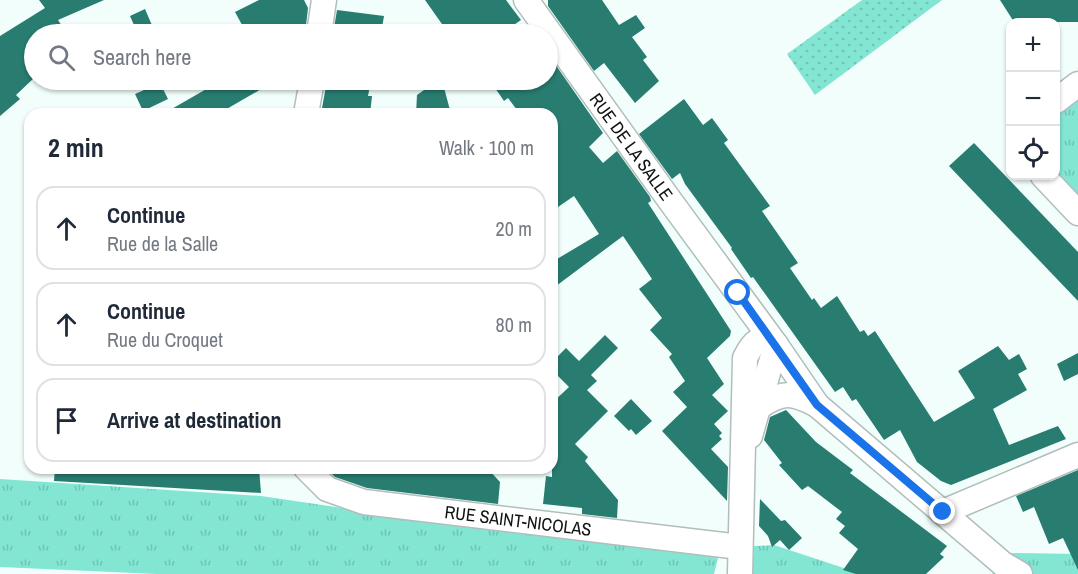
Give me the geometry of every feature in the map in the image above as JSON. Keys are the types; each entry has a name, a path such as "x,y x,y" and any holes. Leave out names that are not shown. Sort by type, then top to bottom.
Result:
{"street":[{"path":"320,24 324,0"},
{"name":"RUE DE LA SALLE","path":"526,0 543,24"},
{"name":"RUE DE LA SALLE","path":"558,44 776,345 744,462"},
{"path":"1060,98 1078,84"},
{"path":"307,108 310,90"},
{"path":"1047,180 1078,213"},
{"name":"RUE DE LA SALLE","path":"738,293 745,326 740,574"},
{"path":"745,358 752,345 759,340 767,340 776,345 817,405 1003,564 1020,574"},
{"path":"759,407 773,397 785,394 817,405"},
{"path":"943,512 1078,455"},
{"name":"RUE SAINT-NICOLAS","path":"311,474 327,489 364,502 740,548"}],"green space":[{"path":"862,0 942,0 815,95 787,54"},
{"path":"1078,97 1078,199 1060,179 1060,111"},
{"path":"0,479 261,496 356,510 721,546 714,574 157,574 0,567"},
{"path":"774,545 862,574 740,574 740,547"},
{"path":"990,554 1078,554 1078,574 992,574 1002,564"}],"building":[{"path":"39,0 104,0 58,20 61,24 24,24 24,87 16,95 20,99 0,116 0,36 45,8"},
{"path":"259,0 304,0 308,8 306,24 242,24 235,12"},
{"path":"425,0 506,0 521,20 515,24 442,24"},
{"path":"548,0 602,0 619,25 636,15 645,28 632,37 647,57 643,60 659,81 635,103 604,63 594,71 548,6"},
{"path":"1000,0 1078,0 1078,22 1060,22 1060,18 1011,18"},
{"path":"145,9 152,24 134,24 130,16"},
{"path":"337,10 384,16 383,24 335,24"},
{"path":"558,68 603,133 589,147 603,163 617,151 650,197 651,201 648,203 731,331 730,336 707,358 724,384 712,395 728,411 714,424 722,433 719,436 722,439 711,449 728,467 727,501 662,431 687,407 673,392 685,381 669,357 672,354 650,330 662,318 639,289 652,279 623,236 558,285 558,258 599,234 574,196 558,207 558,108 516,108 508,98 504,101 496,90 558,90"},
{"path":"144,90 164,90 168,99 149,108 142,108 135,94"},
{"path":"205,90 260,90 228,108 173,108"},
{"path":"325,90 369,90 368,96 372,96 371,108 322,108"},
{"path":"424,90 445,90 449,108 416,108 417,95"},
{"path":"684,99 703,125 712,118 728,140 724,143 770,206 762,211 798,263 790,268 812,300 814,298 821,308 837,296 860,332 864,330 868,336 875,331 934,422 975,398 958,371 998,346 1009,360 1019,354 1027,369 1018,374 1027,390 993,409 1009,445 1058,426 1066,439 951,485 941,481 917,462 900,430 884,440 856,399 852,401 843,387 835,392 753,277 751,278 685,184 680,173 672,179 639,134"},
{"path":"974,143 1006,177 1006,180 1009,180 1078,252 1078,301 949,166"},
{"path":"605,335 618,348 591,375 597,381 587,390 608,411 575,444 588,457 585,461 618,500 617,518 582,514 582,508 543,504 546,476 552,477 552,474 558,474 558,397 569,387 558,376 558,356 566,348 579,361"},
{"path":"1078,353 1078,374 1064,381 1057,364"},
{"path":"631,399 652,421 636,435 614,416"},
{"path":"786,410 816,442 853,470 850,473 947,546 940,554 944,557 926,574 856,574 843,570 858,549 839,533 845,526 836,519 842,512 808,486 802,490 779,465 782,463 764,440 770,417"},
{"path":"1078,470 1078,570 1063,538 1049,544 1034,507 1023,512 1016,496"},
{"path":"55,474 259,474 261,493 54,481"},
{"path":"332,474 493,474 500,482 498,504 367,488"},
{"path":"760,499 781,521 785,520 802,538 789,550 780,540 772,547 768,536 759,526"}],"route":[{"path":"738,293 817,405 943,512"}]}
